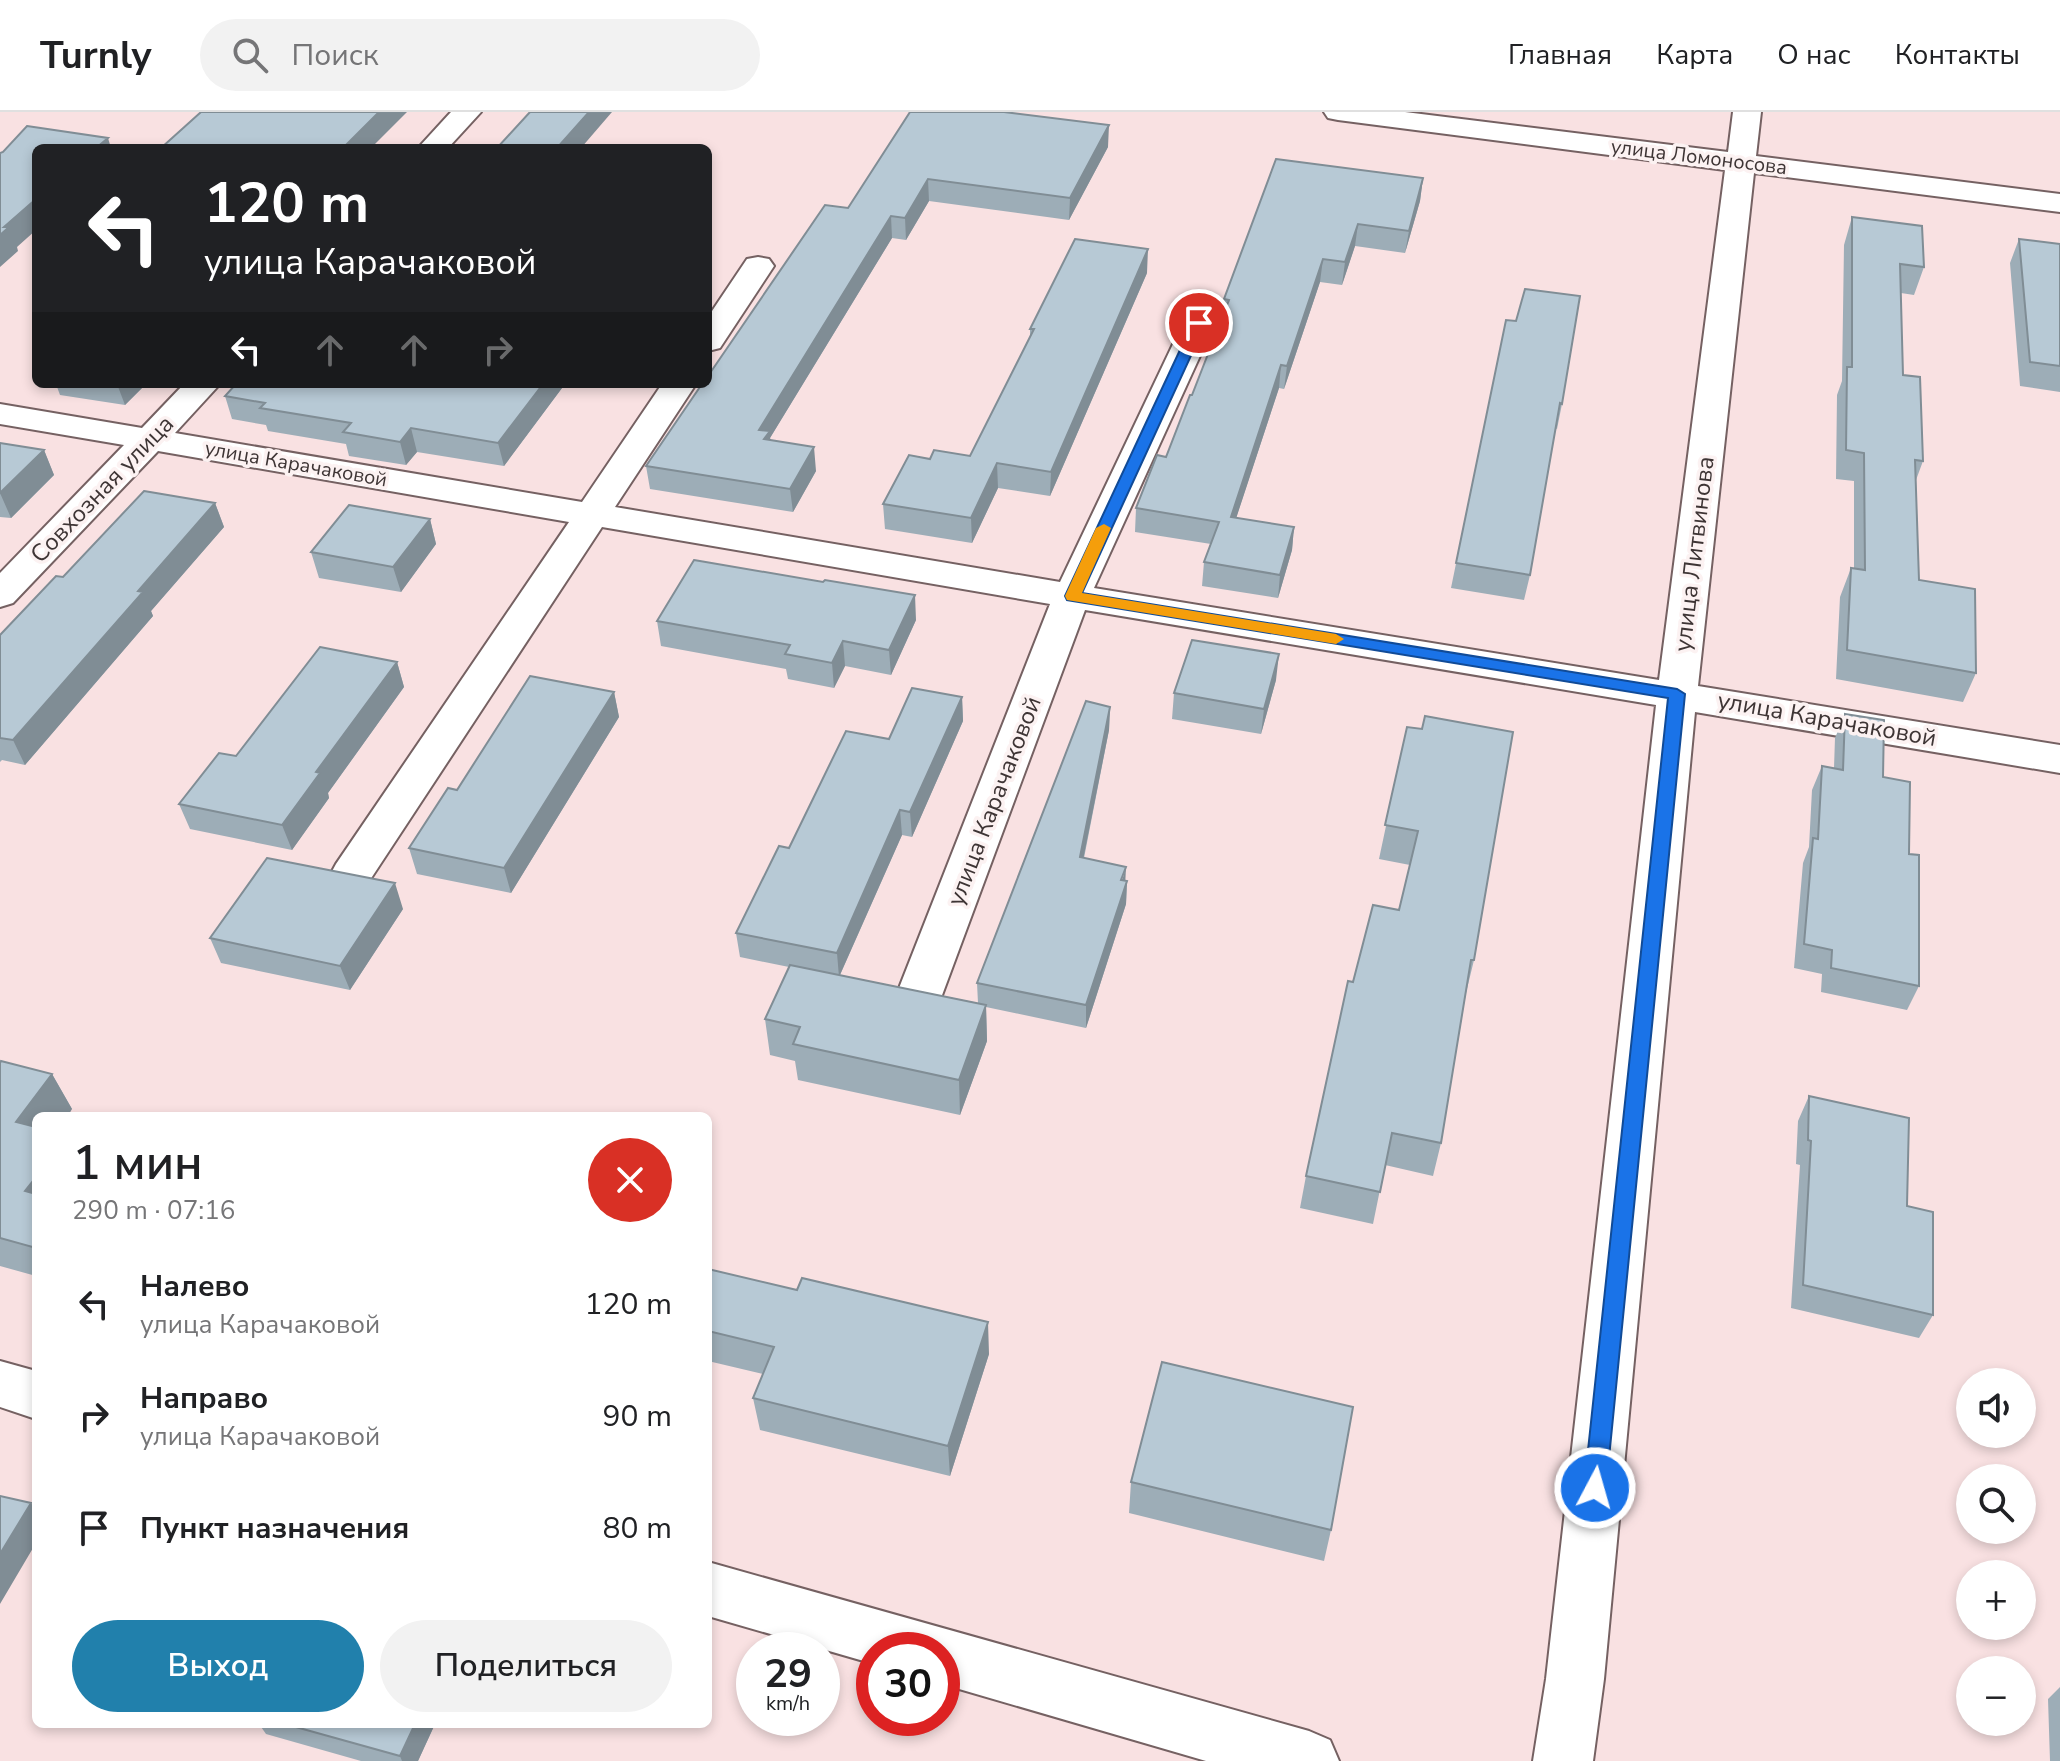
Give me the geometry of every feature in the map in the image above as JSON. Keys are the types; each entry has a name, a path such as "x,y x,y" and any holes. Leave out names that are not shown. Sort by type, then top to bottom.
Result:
{"street":[{"path":"436,144 467,112"},
{"name":"улица Ломоносова","path":"1338,112 2060,203"},
{"name":"улица Литвинова","path":"1563,1761 1579,1647 1677,694 1747,112"},
{"path":"712,335 758,266"},
{"name":"улица Карачаковой","path":"915,1006 1072,596 1199,323"},
{"name":"Совхозная улица","path":"0,595 199,388"},
{"path":"351,875 676,388"},
{"name":"улица Карачаковой","path":"0,414 1072,596 2060,759"},
{"path":"0,1384 32,1394"},
{"path":"712,1590 858,1632"},
{"path":"960,1661 1309,1761"}],"building":[{"path":"201,112 379,112 347,144 165,144"},
{"path":"530,112 589,112 561,144 501,144"},
{"path":"910,112 1004,112 1109,125 1070,198 928,179 905,218 891,216 759,430 770,431 764,439 814,447 790,489 646,466 699,388 712,388 712,370 825,205 848,208"},
{"path":"27,126 108,138 101,144 32,144 32,202 4,227 9,227 0,235 0,153"},
{"path":"1276,159 1423,178 1409,231 1358,224 1345,262 1323,259 1287,366 1281,365 1231,517 1294,527 1280,575 1204,562 1219,522 1136,508 1157,455 1166,457 1192,395 1229,300 1224,299"},
{"path":"1852,217 1922,226 1924,267 1900,264 1903,375 1920,377 1923,461 1915,460 1919,580 1975,589 1976,673 1847,650 1851,568 1865,570 1864,453 1846,450 1847,367 1852,367"},
{"path":"1075,239 1148,249 1051,472 997,463 971,518 883,504 909,455 930,459 934,450 970,456"},
{"path":"2019,239 2060,244 2060,366 2030,362"},
{"path":"1525,289 1580,296 1530,575 1456,563 1506,320 1516,321"},
{"path":"232,388 540,388 498,443 411,428 400,442 343,432 351,423 260,408 265,403 225,396"},
{"path":"0,443 44,450 0,493"},
{"path":"144,491 215,503 138,591 143,592 13,740 0,738 0,635 56,576 63,577"},
{"path":"349,505 430,519 393,567 311,552"},
{"path":"694,560 915,595 889,650 843,641 832,663 785,654 790,645 657,621"},
{"path":"1192,640 1279,654 1264,709 1174,693"},
{"path":"320,647 397,662 316,772 320,773 282,825 179,804 219,753 236,756"},
{"path":"530,676 614,692 504,868 409,848 448,788 457,790"},
{"path":"912,688 962,697 910,812 900,810 837,953 736,933 779,846 789,848 846,731 889,739"},
{"path":"1086,701 1110,707 1080,857 1126,867 1121,880 1127,881 1086,1005 977,983"},
{"path":"1845,714 1884,720 1883,777 1910,782 1909,854 1919,855 1919,986 1831,968 1832,950 1804,944 1813,838 1818,839 1822,766 1843,770"},
{"path":"1425,716 1513,732 1441,1143 1392,1133 1380,1192 1306,1176 1348,981 1353,982 1373,905 1399,910 1418,831 1385,825 1407,727 1422,729"},
{"path":"267,858 395,883 340,966 210,938"},
{"path":"790,965 986,1005 959,1080 793,1044 800,1027 765,1019"},
{"path":"0,1063 52,1074 16,1122 32,1126 32,1182 25,1191 32,1193 32,1247 0,1238"},
{"path":"1809,1096 1909,1118 1907,1206 1933,1212 1933,1315 1803,1285 1811,1141 1808,1140"},
{"path":"712,1270 797,1290 802,1278 988,1322 948,1446 753,1398 774,1347 712,1332"},
{"path":"1162,1362 1353,1407 1331,1530 1131,1482"},
{"path":"0,1496 31,1503 0,1554"},
{"path":"299,1728 413,1728 400,1756"}],"slow traffic":[{"path":"1104,528 1072,596 1336,639"}],"route":[{"path":"1199,323 1072,596 1677,694 1595,1488"}]}
